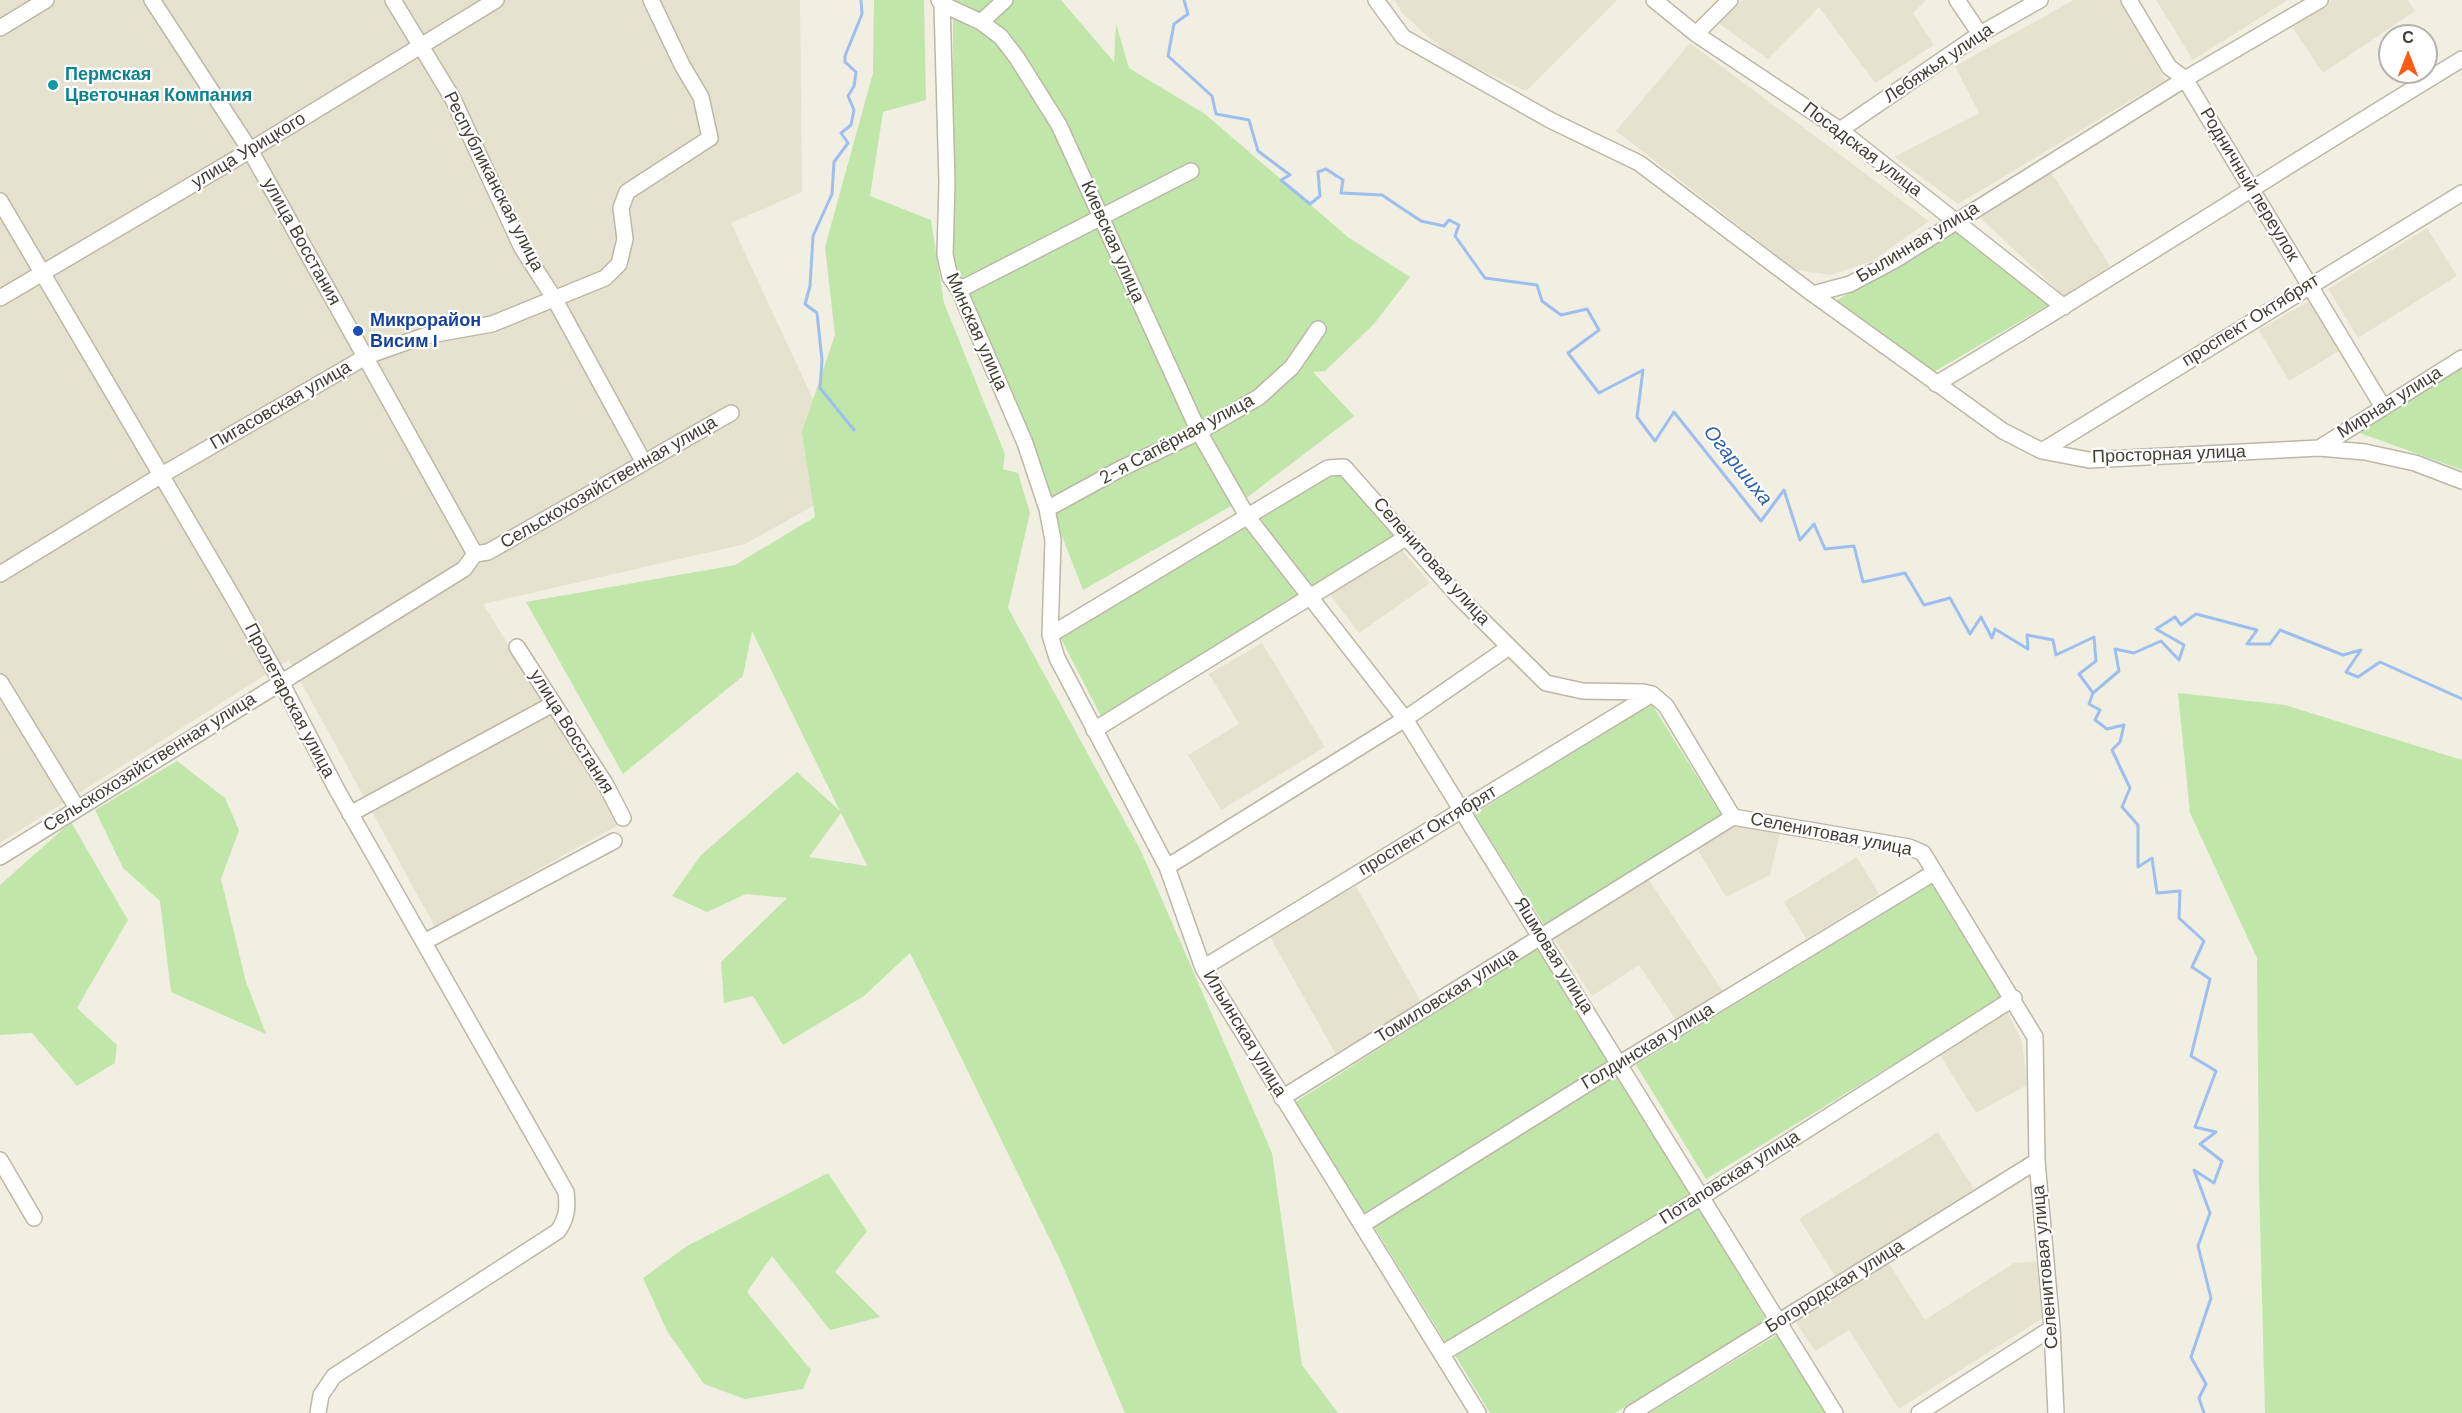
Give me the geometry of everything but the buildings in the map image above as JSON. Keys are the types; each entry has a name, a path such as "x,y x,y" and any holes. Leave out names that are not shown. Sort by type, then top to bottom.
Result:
{"street":[{"path":"0,28 46,0"},
{"name":"улица Восстания","path":"152,0 250,150 367,356 475,554"},
{"name":"Республиканская улица","path":"393,0 453,99 522,248 554,298 643,461"},
{"name":"улица Урицкого","path":"0,298 250,150 496,0"},
{"name":"Пигасовская улица","path":"0,574 160,476 367,356 424,336 492,324 605,278 619,264 625,239 621,208 627,192 710,138 702,97 682,65 651,0"},
{"path":"981,22 1005,0"},
{"path":"1376,0 1403,38 1550,120 1639,163 1813,294"},
{"name":"Посадская улица","path":"1654,0 1696,34 1840,130 2064,307"},
{"path":"1696,34 1730,0"},
{"path":"1957,0 1980,34"},
{"name":"Лебяжья улица","path":"1840,130 1980,34 2040,0"},
{"name":"Родничный переулок","path":"2129,0 2169,67 2185,79 2384,407"},
{"name":"Былинная улица","path":"1813,294 1850,284 1956,222 2185,79 2320,0"},
{"name":"Киевская улица","path":"941,2 981,22 1001,37 1059,125 1199,432 1247,516"},
{"name":"Минская улица","path":"941,2 946,183 945,255 950,277 959,290 1025,443 1047,509 1053,540 1050,635"},
{"path":"1936,384 2462,59"},
{"path":"959,290 1191,171"},
{"name":"проспект Октябрят","path":"2042,452 2309,285 2462,193"},
{"name":"Пролетарская улица","path":"0,201 281,682 350,814 566,1192 568,1206 565,1220 558,1231 334,1376 321,1395 318,1413"},
{"name":"Просторная улица","path":"1813,294 2003,431 2042,452 2090,460 2319,448 2365,452 2395,459 2462,481"},
{"name":"2-я Сапёрная улица","path":"1047,509 1120,470 1199,432 1259,396 1292,366 1318,329"},
{"name":"Мирная улица","path":"2319,448 2462,358"},
{"name":"Сельскохозяйственная улица","path":"0,856 464,568 475,554 488,552 643,461 731,413"},
{"name":"Селенитовая улица","path":"1247,516 1328,468 1344,467 1459,597 1546,684 1575,691 1643,692 1652,694 1666,706 1733,817 1909,847 1923,852 2014,998 2035,1037 2037,1161 2052,1328 2056,1413"},
{"path":"1050,635 1247,516"},
{"name":"Яшмовая улица","path":"1247,516 1405,719 1835,1413"},
{"path":"1094,730 1311,599 1407,537"},
{"name":"Ильинская улица","path":"1050,635 1057,658 1167,867 1203,968 1478,1413"},
{"name":"улица Восстания","path":"517,647 606,785 623,818"},
{"path":"1167,867 1405,719 1509,647"},
{"path":"0,682 77,808"},
{"name":"проспект Октябрят","path":"1203,968 1652,694"},
{"path":"350,814 553,704"},
{"name":"Томиловская улица","path":"1282,1098 1733,817"},
{"path":"424,942 614,841"},
{"name":"Голдинская улица","path":"1362,1226 1619,1064 1935,872"},
{"name":"Потаповская улица","path":"1443,1353 1700,1198 2014,998"},
{"path":"0,1160 34,1218"},
{"name":"Богородская улица","path":"1632,1413 2037,1161"},
{"path":"1919,1413 2052,1328"}],"shaded area":[{"path":"0,0 800,0 802,192 731,223 844,466 822,501 745,544 483,604 620,824 435,927 289,660 0,843"},
{"path":"1394,0 1617,0 1526,91 1449,55 1402,13"},
{"path":"1742,0 1926,0 1913,13 1934,45 1875,83 1819,7 1768,59 1718,23"},
{"path":"2074,0 2120,0 2165,80 1958,204 1894,157 1979,113 1955,66"},
{"path":"2156,0 2288,0 2193,60"},
{"path":"2332,0 2408,0 2415,11 2396,24 2378,24 2378,36 2323,73 2292,27"},
{"path":"1690,43 1929,221 1872,261 1831,275 1796,270 1616,131"},
{"path":"2051,172 2110,266 2064,296 1980,218"},
{"path":"2427,228 2457,276 2358,338 2328,289"},
{"path":"2309,301 2339,351 2289,381 2259,330"},
{"path":"1401,549 1430,583 1359,633 1330,595"},
{"path":"1262,643 1325,747 1221,810 1188,755 1239,724 1209,674"},
{"path":"1734,822 1780,834 1770,875 1726,897 1696,847"},
{"path":"1857,857 1879,894 1806,939 1784,902"},
{"path":"1647,877 1724,993 1678,1023 1639,965 1592,996 1554,938"},
{"path":"1356,886 1422,1004 1335,1053 1269,935"},
{"path":"2007,1011 2022,1041 2027,1085 1976,1113 1940,1055"},
{"path":"1938,1132 1974,1189 1835,1276 1799,1219"},
{"path":"2038,1261 2043,1318 1899,1409 1849,1330 1815,1351 1795,1321 1888,1262 1925,1320 2014,1263"}],"green space":[{"path":"874,0 924,0 926,100 883,112 870,196 931,220 944,303 1005,454 1003,469 1018,473 1030,513 1008,608 1141,851 1272,1153 1302,1365 1338,1413 1125,1413 1062,1264 910,953 864,996 783,1045 753,996 724,1003 721,962 787,898 746,894 707,912 672,896 701,855 797,772 840,811 752,631 743,676 623,774 526,602 735,565 815,517 802,432 835,335 825,247 873,73","holes":["841,813 867,866 809,857"]},
{"path":"953,0 1061,0 1114,62 1116,24 1129,68 1205,114 1348,237 1410,277 1374,324 1325,371 1313,372 1354,416 1249,496 1083,590 952,256"},
{"path":"1954,230 2048,305 1934,372 1834,302"},
{"path":"2462,368 2462,470 2357,432"},
{"path":"1338,473 1396,538 1313,589 1259,517"},
{"path":"1244,524 1299,598 1101,716 1060,637"},
{"path":"2178,693 2285,705 2462,760 2462,1413 2265,1413 2259,1182 2257,958 2190,813"},
{"path":"1651,703 1722,816 1545,926 1474,814"},
{"path":"177,761 225,798 239,830 221,879 246,982 266,1034 171,992 160,901 123,868 95,810"},
{"path":"71,822 128,920 77,1008 117,1045 115,1063 77,1086 32,1033 0,1035 0,885"},
{"path":"1932,884 2002,998 1706,1179 1636,1065"},
{"path":"1539,947 1609,1064 1362,1214 1294,1103"},
{"path":"1617,1075 1690,1194 1446,1343 1373,1225"},
{"path":"828,1173 867,1231 835,1272 880,1317 830,1330 772,1256 747,1292 811,1370 803,1389 745,1399 704,1384 667,1331 643,1278 687,1246"},
{"path":"1698,1207 1767,1321 1615,1413 1490,1413 1455,1355"},
{"path":"1778,1334 1826,1413 1649,1413"}],"waterway":[{"path":"854,430 820,388 822,360 817,313 805,304 810,286 813,236 832,194 834,162 848,143 841,133 851,125 854,110 848,96 854,86 856,72 845,62 845,56 862,14 861,0"},
{"name":"Огаршиха","path":"1184,0 1188,14 1174,24 1168,56 1212,96 1216,114 1249,120 1258,151 1290,175 1281,180 1310,204 1320,196 1318,172 1326,169 1343,180 1341,193 1382,195 1421,221 1444,226 1449,220 1459,225 1455,236 1485,278 1537,285 1542,301 1561,315 1587,309 1599,330 1568,353 1599,393 1643,370 1637,417 1655,441 1674,412 1761,521 1784,490 1800,540 1814,524 1825,549 1854,546 1863,582 1905,573 1924,605 1950,598 1970,634 1981,617 1992,638 1995,629 2028,649 2027,635 2053,640 2056,655 2094,637 2096,661 2079,674 2093,693 2119,671 2115,649 2134,653 2161,641 2179,660 2184,645 2156,629 2175,617 2181,625 2196,614 2257,630 2247,644 2270,644 2280,630 2343,655 2361,650 2346,672 2358,677 2380,662 2462,699"},
{"path":"2093,693 2089,704 2100,710 2095,720 2107,729 2124,725 2120,742 2112,750 2130,788 2122,807 2138,825 2138,867 2152,858 2157,893 2180,891 2179,918 2204,941 2192,967 2210,979 2191,1056 2216,1071 2195,1127 2216,1132 2200,1144 2222,1161 2214,1183 2194,1170 2210,1213 2198,1246 2211,1298 2191,1357 2206,1384 2199,1398 2204,1413"}],"place":[{"name":"Пермская Цветочная Компания","path":"53,85"},
{"name":"Микрорайон Висим I","path":"358,331"}]}
